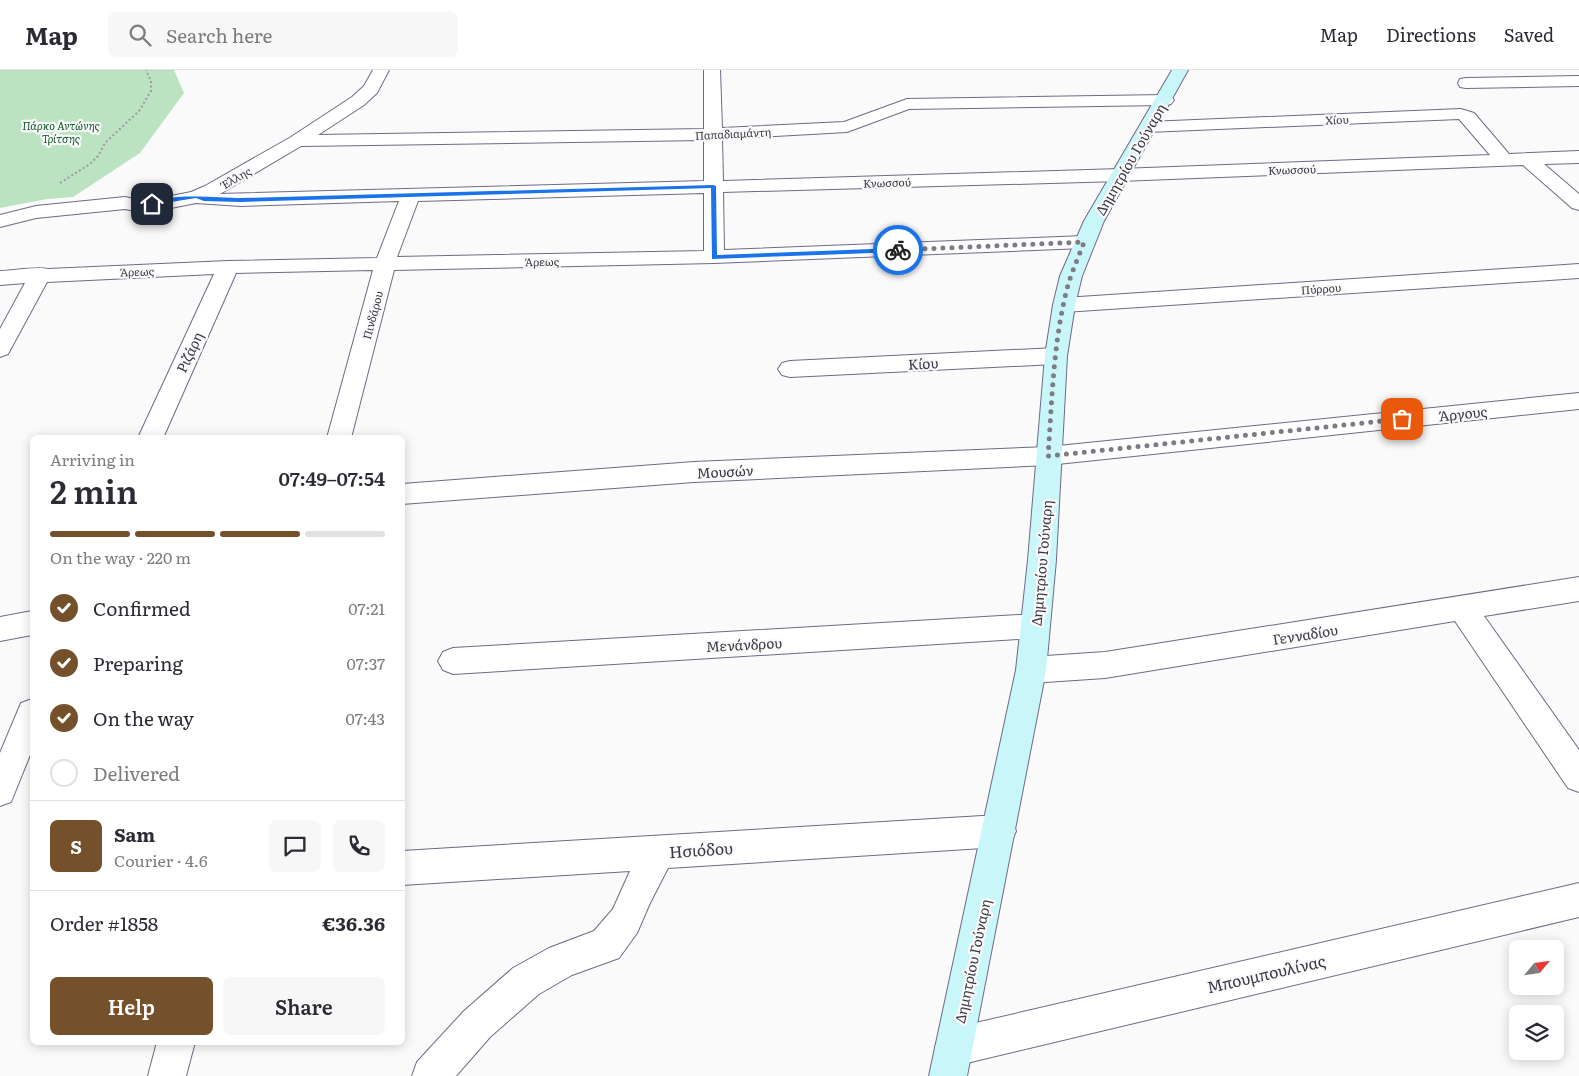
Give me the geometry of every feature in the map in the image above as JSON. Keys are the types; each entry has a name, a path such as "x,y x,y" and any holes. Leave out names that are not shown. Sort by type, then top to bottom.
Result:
{"street":[{"name":"Έλλης","path":"0,221 36,212 125,203 135,205 152,204 196,197 229,182 358,101 371,89 381,70"},
{"path":"712,70 714,257"},
{"name":"Δημητρίου Γούναρη","path":"951,1062 1031,670 1056,356 1064,305 1071,276 1084,242 1120,175 1165,100 1180,70"},
{"path":"1466,83 1579,81"},
{"name":"Παπαδιαμάντη","path":"297,141 713,134 847,127 907,104 1165,100"},
{"name":"Χίου","path":"1148,127 1461,114 1468,117 1504,160"},
{"name":"Κνωσσού","path":"196,197 241,200 1120,175 1579,157"},
{"path":"1527,159 1579,204"},
{"name":"Πινδάρου","path":"340,435 385,264 398,224 411,195"},
{"name":"Άρεως","path":"0,278 41,274 228,267 714,257 1084,242"},
{"name":"Ριζάρη","path":"151,435 228,267"},
{"name":"Πύρρου","path":"1064,305 1579,271"},
{"path":"0,349 41,274"},
{"name":"Κίου","path":"790,369 1056,356"},
{"name":"Άργους","path":"1048,456 1579,400"},
{"name":"Μουσών","path":"405,494 694,472 1048,456"},
{"name":"Γενναδίου","path":"1031,670 1105,665 1579,589"},
{"path":"1463,609 1579,777"},
{"path":"0,629 30,623"},
{"name":"Μενάνδρου","path":"452,661 1036,626"},
{"path":"0,791 30,719"},
{"name":"Ησιόδου","path":"405,868 999,831"},
{"path":"431,1076 477,1024 526,981 562,962 606,944 625,921 637,892 658,852"},
{"name":"Μπουμπουλίνας","path":"951,1062 1579,900"},
{"path":"167,1076 175,1045"}],"path":[{"path":"59,183 90,164 98,156 104,143 140,110 150,95 153,82 146,70"}],"green space":[{"name":"Πάρκο Αντώνης Τρίτσης","path":"0,70 174,70 184,93 140,153 73,197 47,199 0,208"}],"way so far":[{"path":"898,250 1084,242 1066,292 1053,381 1048,456 1402,419"}],"route":[{"path":"152,204 196,197 241,200 713,186 714,257 898,250"}]}
